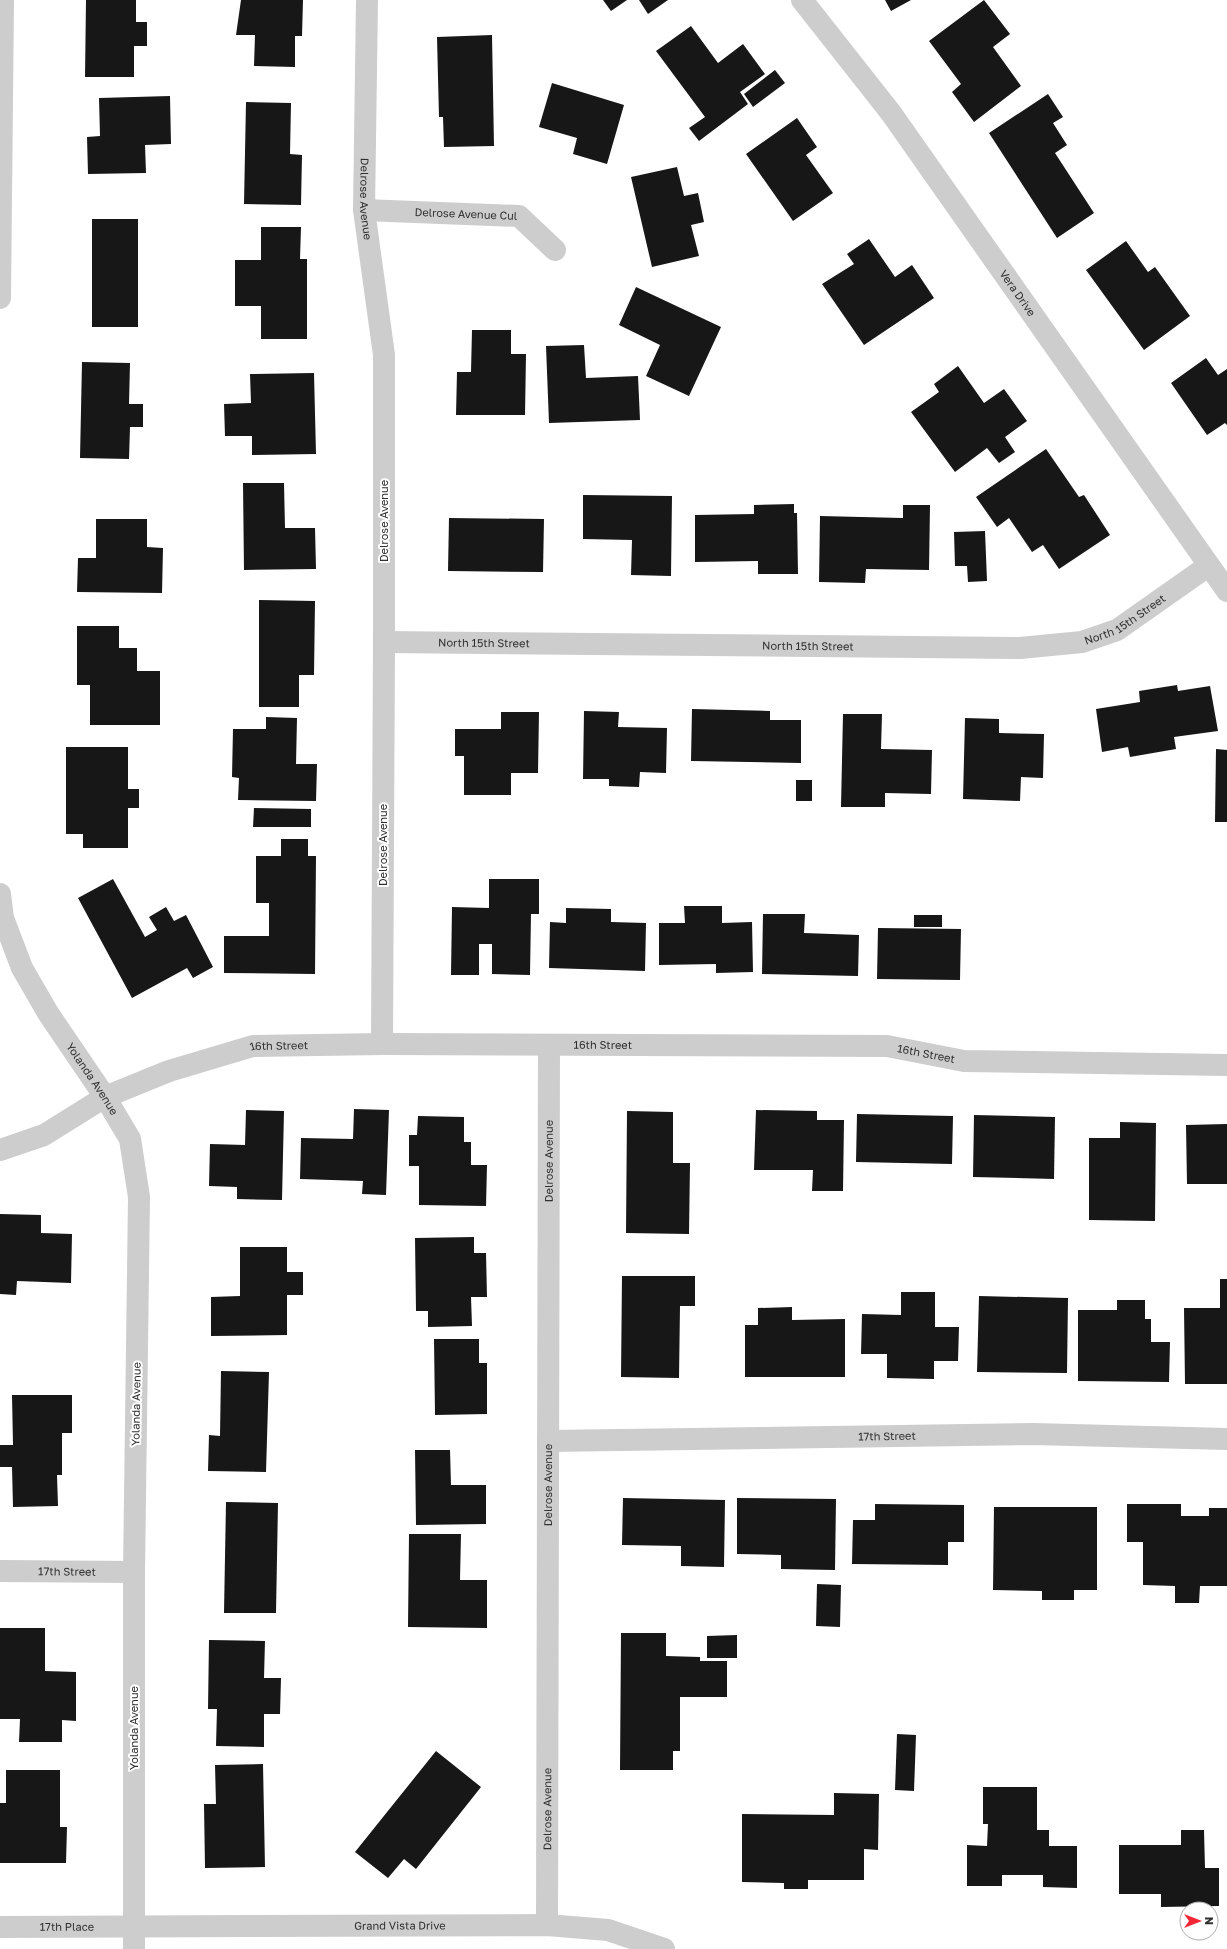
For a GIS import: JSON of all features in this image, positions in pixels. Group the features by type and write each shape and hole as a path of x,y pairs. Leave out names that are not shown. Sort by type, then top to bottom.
{"street":[{"path":"0,298 3,0"},
{"name":"Delrose Avenue","path":"367,0 364,210 384,355 382,1044"},
{"name":"Vera Drive","path":"802,0 891,113 1227,591"},
{"name":"Delrose Avenue Cul","path":"364,210 519,216 555,250"},
{"name":"North 15th Street","path":"384,642 1020,648 1082,642 1117,630 1208,566"},
{"name":"Yolanda Avenue","path":"0,894 4,918 22,968 48,1012 105,1097 130,1139 139,1197 134,1572 134,1949"},
{"name":"16th Street","path":"0,1150 44,1135 105,1097 168,1071 253,1046 382,1044 887,1046 964,1062 1227,1065"},
{"name":"Delrose Avenue","path":"547,1925 549,1044"},
{"name":"17th Street","path":"548,1441 1033,1434 1227,1439"},
{"name":"17th Street","path":"0,1571 134,1572"},
{"name":"Grand Vista Drive","path":"134,1927 547,1925 608,1930 664,1949"},
{"name":"17th Place","path":"0,1927 134,1927"}],"building":[{"path":"86,0 136,0 136,22 147,22 147,46 134,46 134,77 85,77"},
{"path":"241,0 303,0 302,36 295,36 295,67 254,66 255,35 236,35"},
{"path":"603,0 627,0 611,11"},
{"path":"639,0 668,0 648,14"},
{"path":"885,0 911,0 891,11"},
{"path":"984,0 1010,34 993,47 1021,86 974,122 952,92 961,84 929,41"},
{"path":"691,26 718,63 743,44 765,74 740,92 748,104 699,141 689,128 705,117 656,51"},
{"path":"492,35 494,146 444,147 443,117 439,117 437,37"},
{"path":"775,70 785,83 753,107 744,94"},
{"path":"552,83 624,105 607,164 573,154 577,138 539,127"},
{"path":"1048,94 1063,117 1053,123 1067,145 1055,153 1094,213 1057,238 989,133"},
{"path":"170,96 171,144 145,145 146,173 88,174 87,137 100,136 99,98"},
{"path":"246,102 291,103 290,154 302,155 301,205 244,204"},
{"path":"797,118 817,147 806,155 833,193 793,221 746,154"},
{"path":"677,167 684,196 698,193 704,222 691,225 699,256 652,267 631,177"},
{"path":"92,219 138,219 138,327 92,327"},
{"path":"261,227 301,227 300,259 307,259 307,339 261,339 261,306 235,306 235,260 261,260"},
{"path":"869,239 895,277 912,265 934,298 864,345 822,284 854,264 847,254"},
{"path":"1126,241 1148,272 1155,267 1190,316 1144,350 1086,270"},
{"path":"636,287 721,327 689,396 646,376 660,345 619,325"},
{"path":"472,330 511,330 511,354 526,354 525,415 456,415 457,372 471,372"},
{"path":"584,345 586,378 638,376 640,420 549,423 546,346"},
{"path":"1206,358 1218,375 1227,369 1227,425 1225,423 1207,435 1171,383"},
{"path":"82,362 130,363 129,404 143,404 143,427 130,427 129,459 80,458"},
{"path":"958,366 984,403 1004,389 1027,421 1005,437 1015,452 999,463 987,448 955,472 911,412 939,392 934,384"},
{"path":"314,373 316,454 252,455 252,436 225,436 224,404 251,403 250,374"},
{"path":"1046,449 1079,497 1084,495 1110,535 1059,569 1043,545 1032,552 1009,518 997,527 976,497"},
{"path":"243,483 284,483 285,528 315,528 316,569 244,570"},
{"path":"583,495 672,496 671,576 631,575 632,540 583,539"},
{"path":"794,504 794,513 797,513 798,574 758,574 758,561 695,562 695,515 754,514 754,505"},
{"path":"903,505 930,505 929,570 866,569 865,583 819,582 820,516 903,518"},
{"path":"449,518 544,519 543,572 448,571"},
{"path":"96,519 147,519 147,547 163,548 162,593 77,592 78,558 96,558"},
{"path":"985,531 987,581 968,582 967,566 955,566 954,532"},
{"path":"259,600 315,601 314,675 299,675 299,707 259,707"},
{"path":"77,626 119,626 119,648 137,648 137,671 160,671 160,725 90,725 90,685 77,685"},
{"path":"1177,685 1178,691 1210,686 1218,731 1174,737 1176,749 1130,757 1128,747 1102,752 1096,709 1140,702 1139,691"},
{"path":"692,709 770,711 770,720 801,720 801,763 691,761"},
{"path":"584,711 619,712 618,727 667,728 666,773 640,772 639,787 609,786 609,779 583,779"},
{"path":"501,712 539,712 538,773 511,773 511,795 464,795 464,756 455,756 455,729 501,729"},
{"path":"843,714 882,714 881,749 932,750 931,794 885,793 885,807 841,807"},
{"path":"266,717 297,718 296,764 317,764 316,801 238,800 239,778 232,777 233,729 266,729"},
{"path":"965,718 999,719 999,733 1044,734 1043,778 1021,777 1020,801 963,799"},
{"path":"66,747 128,747 128,789 139,789 139,808 128,808 128,848 83,848 83,834 66,834"},
{"path":"1216,749 1227,750 1227,822 1215,822"},
{"path":"796,780 812,780 812,801 796,801"},
{"path":"254,808 311,809 311,827 253,827"},
{"path":"281,839 308,839 308,856 316,856 315,974 224,973 224,936 269,936 269,903 256,903 256,856 281,856"},
{"path":"113,879 145,937 157,930 149,917 166,907 174,921 186,915 213,967 193,978 187,968 132,998 78,898"},
{"path":"489,879 539,879 539,914 531,914 530,975 492,974 492,944 479,944 479,975 451,975 452,907 489,908"},
{"path":"684,906 722,906 722,923 752,922 753,972 716,973 716,964 659,965 659,923 685,923"},
{"path":"566,908 611,909 611,922 646,923 645,971 549,968 550,922 566,923"},
{"path":"763,914 805,914 804,933 859,935 858,976 762,974"},
{"path":"914,915 942,915 942,927 914,927"},
{"path":"878,928 961,929 960,980 877,979"},
{"path":"354,1109 389,1110 386,1195 362,1194 363,1181 300,1179 301,1138 353,1139"},
{"path":"246,1110 284,1111 282,1200 237,1199 237,1187 209,1186 210,1144 245,1145"},
{"path":"756,1110 817,1111 817,1120 844,1120 843,1191 812,1191 813,1170 754,1170"},
{"path":"627,1111 673,1112 673,1163 690,1163 689,1234 626,1233"},
{"path":"857,1114 953,1116 952,1164 856,1162"},
{"path":"974,1115 1055,1117 1054,1179 973,1177"},
{"path":"418,1116 464,1117 464,1142 471,1142 471,1165 487,1165 486,1206 419,1205 419,1166 409,1166 409,1135 417,1135"},
{"path":"1120,1122 1156,1123 1155,1221 1089,1220 1089,1138 1120,1138"},
{"path":"1227,1124 1227,1184 1187,1184 1186,1125"},
{"path":"0,1214 41,1215 41,1233 72,1234 71,1283 17,1281 16,1295 0,1294"},
{"path":"474,1237 474,1253 486,1253 487,1297 471,1297 472,1326 428,1327 428,1311 416,1311 415,1238"},
{"path":"240,1247 287,1247 287,1272 303,1272 303,1295 287,1295 287,1335 211,1336 211,1297 240,1296"},
{"path":"622,1276 695,1276 695,1306 680,1306 679,1378 621,1377"},
{"path":"1220,1279 1227,1279 1227,1384 1185,1384 1184,1308 1220,1308"},
{"path":"901,1292 935,1292 935,1327 959,1327 958,1361 934,1361 934,1379 887,1378 887,1354 861,1354 862,1314 901,1315"},
{"path":"979,1296 1068,1298 1067,1373 977,1372"},
{"path":"1117,1300 1145,1300 1145,1319 1151,1319 1151,1342 1170,1342 1169,1382 1078,1381 1078,1310 1117,1310"},
{"path":"792,1307 792,1320 845,1319 845,1377 745,1377 745,1325 758,1325 758,1308"},
{"path":"434,1339 479,1339 479,1363 487,1363 487,1414 435,1415"},
{"path":"221,1371 269,1372 266,1472 208,1471 209,1435 220,1436"},
{"path":"12,1395 72,1395 72,1433 62,1433 62,1475 57,1475 58,1506 13,1507 12,1467 0,1467 0,1445 13,1445"},
{"path":"415,1450 450,1450 451,1485 486,1485 486,1524 416,1525"},
{"path":"623,1498 725,1500 724,1567 681,1566 681,1546 622,1545"},
{"path":"737,1498 836,1499 835,1570 781,1569 781,1555 737,1554"},
{"path":"226,1502 278,1503 276,1613 224,1613"},
{"path":"875,1504 964,1505 964,1542 948,1542 948,1565 852,1564 853,1520 875,1520"},
{"path":"1127,1504 1181,1504 1181,1516 1209,1516 1209,1508 1227,1508 1227,1586 1200,1586 1199,1603 1175,1603 1175,1586 1143,1585 1143,1542 1127,1542"},
{"path":"994,1507 1097,1507 1097,1590 1074,1590 1074,1600 1042,1600 1042,1591 993,1590"},
{"path":"409,1534 461,1534 460,1580 487,1580 487,1628 408,1627"},
{"path":"817,1584 841,1585 840,1627 816,1626"},
{"path":"0,1628 45,1628 45,1671 76,1672 76,1721 62,1720 62,1742 19,1742 20,1719 0,1719"},
{"path":"621,1633 666,1633 666,1656 700,1657 700,1661 727,1661 727,1697 680,1697 680,1751 673,1751 673,1770 620,1770"},
{"path":"737,1635 737,1658 707,1658 707,1636"},
{"path":"209,1640 265,1641 264,1678 281,1678 280,1714 264,1714 264,1747 216,1746 217,1709 208,1709"},
{"path":"897,1734 916,1735 914,1791 895,1790"},
{"path":"436,1751 481,1787 416,1869 404,1859 388,1878 355,1852"},
{"path":"263,1764 265,1867 205,1868 204,1804 216,1804 215,1765"},
{"path":"6,1770 60,1770 60,1827 67,1827 66,1863 0,1863 0,1803 6,1803"},
{"path":"983,1787 1037,1787 1037,1830 1049,1830 1049,1846 1077,1846 1077,1888 1043,1887 1043,1875 1002,1875 1002,1886 967,1886 967,1845 987,1846 988,1824 983,1824"},
{"path":"834,1793 879,1794 878,1850 864,1849 864,1880 808,1880 808,1889 784,1889 784,1883 742,1882 742,1814 834,1815"},
{"path":"1181,1830 1204,1830 1205,1868 1219,1868 1219,1901 1179,1901 1179,1907 1161,1907 1161,1894 1119,1894 1119,1845 1181,1845"}]}
